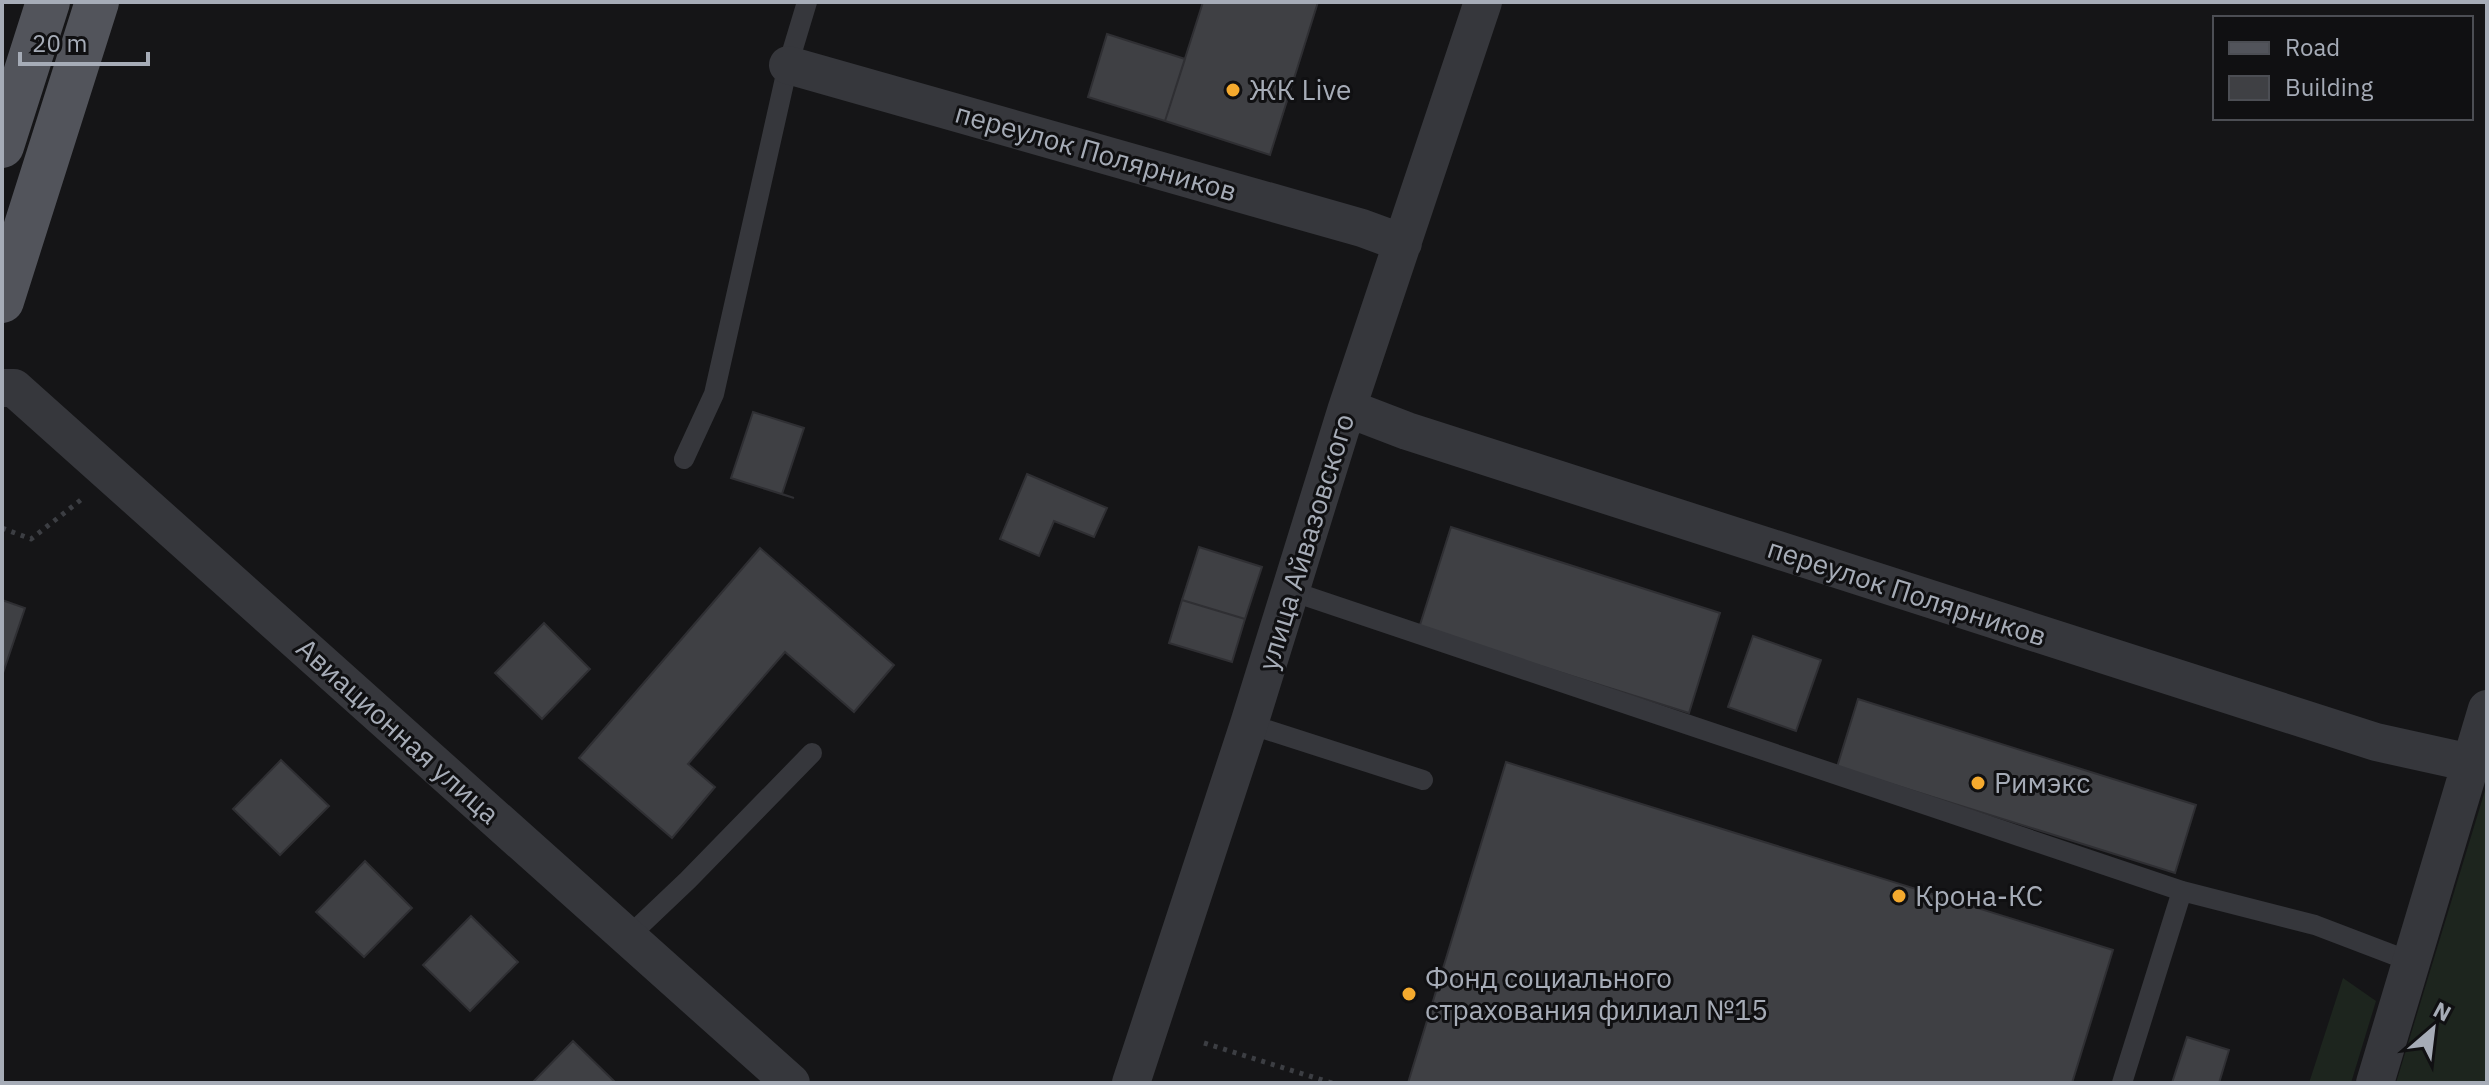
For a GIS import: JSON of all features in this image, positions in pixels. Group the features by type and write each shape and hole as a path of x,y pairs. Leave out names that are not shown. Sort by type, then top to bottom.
{"main road":[{"path":"2,146 48,2"},
{"path":"2,301 97,2"}],"street":[{"name":"улица Айвазовского","path":"1131,1083 1249,724 1347,408 1483,2"},
{"name":"переулок Полярников","path":"788,65 1362,228 1403,243"},
{"name":"Авиационная улица","path":"2,388 14,388 791,1083"},
{"name":"переулок Полярников","path":"1347,408 1407,431 2376,742 2471,763"},
{"path":"2375,1083 2487,709"}],"lane":[{"path":"684,459 714,394 788,65 807,2"},
{"path":"1291,591 2182,891 2315,925 2412,962"},
{"path":"1249,724 1423,780"},
{"path":"628,937 812,753"},
{"path":"2122,1083 2182,891"}],"path":[{"path":"2,528 31,539 93,491"},
{"path":"1204,1043 1332,1083"}],"shaded area":[{"path":"2487,784 2487,1083 2396,1083"},
{"path":"2343,978 2376,1001 2351,1083 2309,1083"}],"building":[{"name":"ЖК Live","path":"1203,2 1318,2 1270,155 1165,121"},
{"name":"ЖК Live","path":"1107,34 1185,59 1165,121 1088,97"},
{"path":"753,412 804,428 782,494 794,498 731,478"},
{"path":"1027,474 1107,508 1094,537 1054,521 1039,556 1000,539"},
{"path":"1451,527 1720,613 1689,713 1419,628"},
{"path":"1199,547 1262,567 1245,619 1182,600"},
{"path":"760,548 894,665 854,712 785,652 688,764 715,787 672,838 579,758"},
{"path":"2,600 25,608 2,676"},
{"path":"1182,600 1245,619 1232,662 1169,643"},
{"path":"544,623 590,669 542,719 495,673"},
{"path":"1753,636 1821,660 1796,731 1728,707"},
{"path":"1858,699 2196,805 2175,873 1837,767"},
{"path":"281,760 329,806 280,855 233,809"},
{"path":"1506,762 2113,950 2072,1083 1408,1083"},
{"path":"365,861 412,908 364,957 316,912"},
{"path":"471,916 518,962 470,1011 423,965"},
{"path":"2187,1037 2229,1050 2219,1083 2172,1083"},
{"path":"573,1041 616,1083 532,1083"}],"place":[{"name":"ЖК Live","path":"1233,90"},
{"name":"Римэкс","path":"1978,783"},
{"name":"Крона-КС","path":"1899,896"},
{"name":"Фонд социального страхования филиал №15","path":"1409,994"}]}
